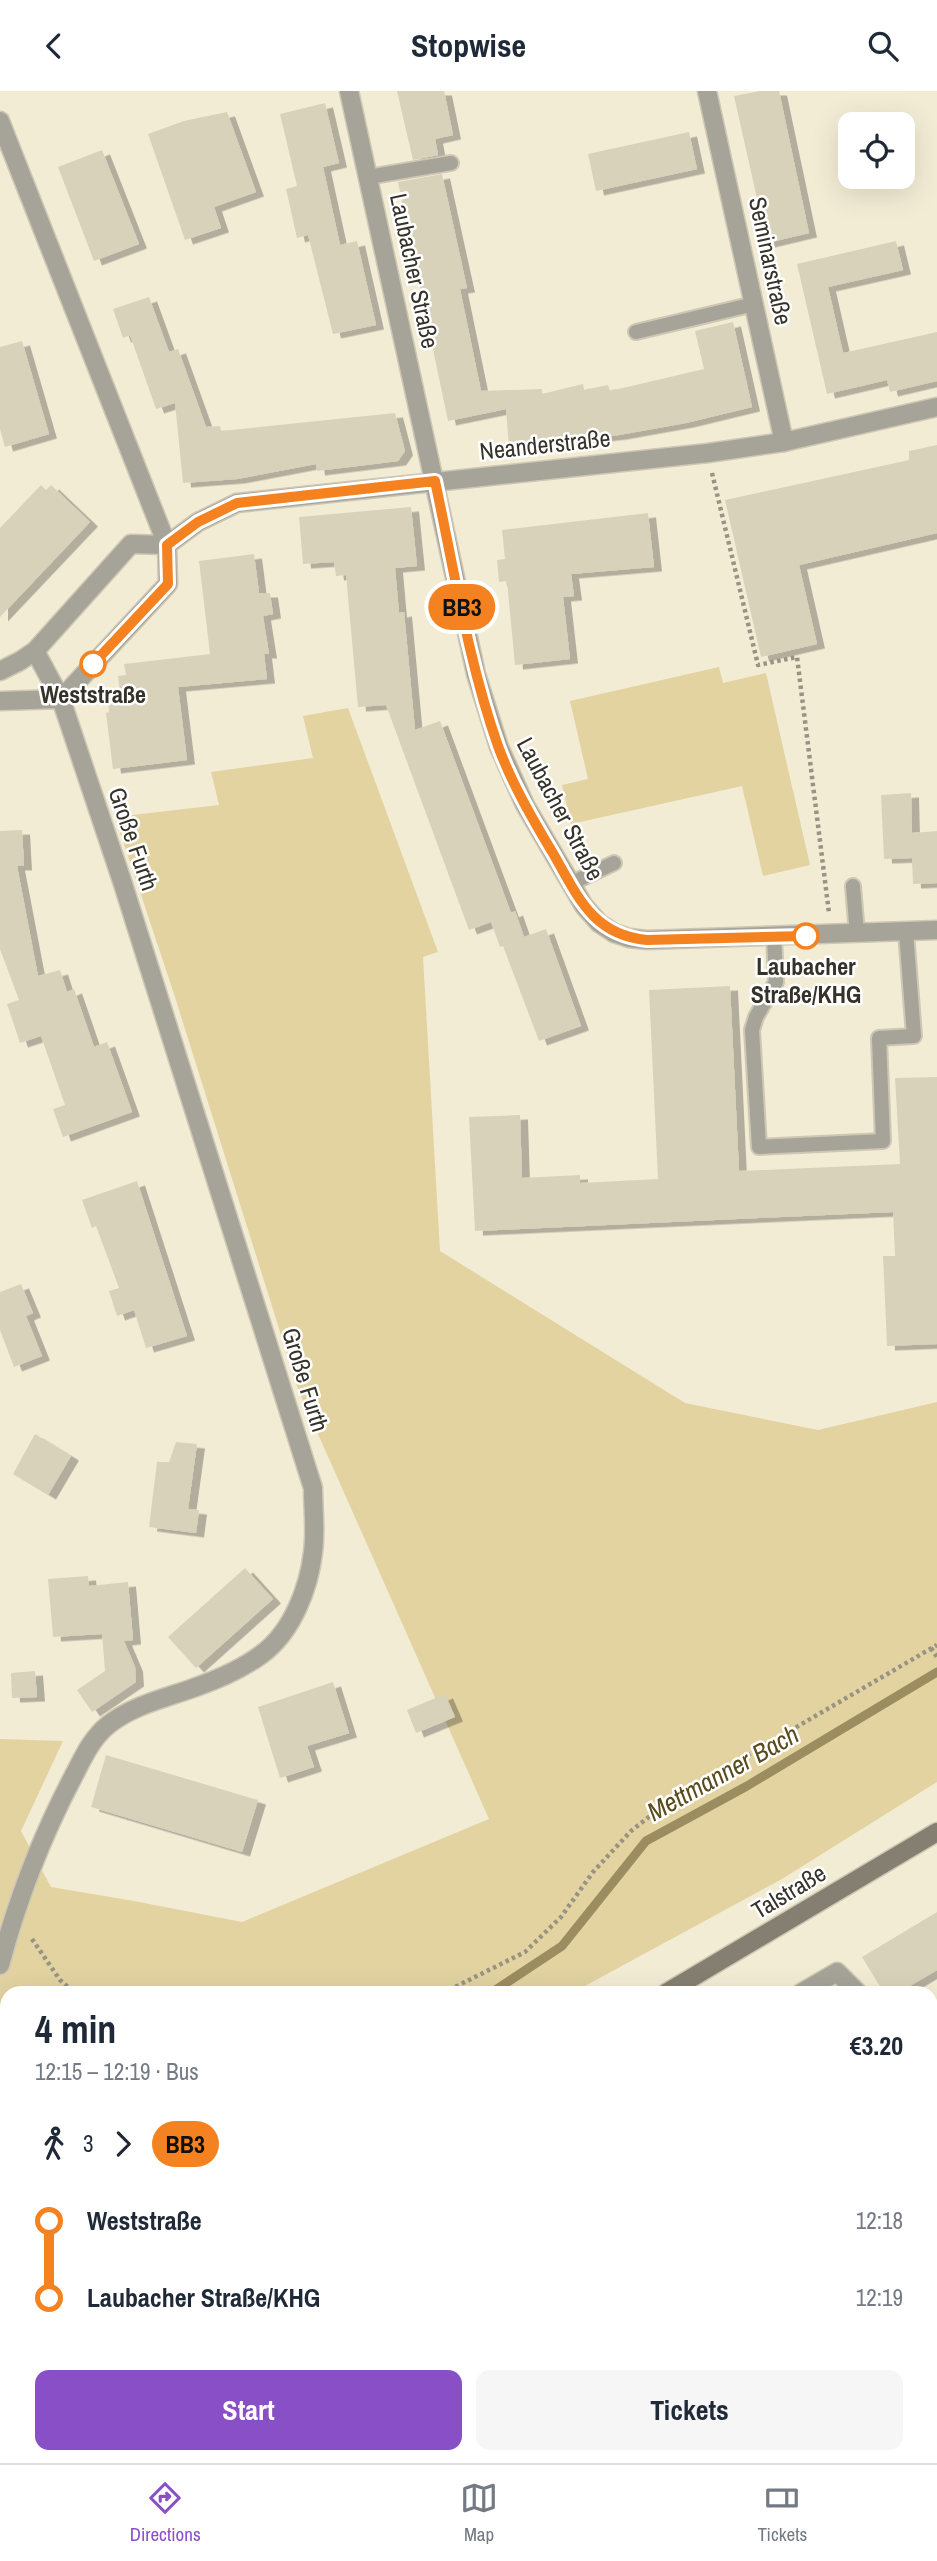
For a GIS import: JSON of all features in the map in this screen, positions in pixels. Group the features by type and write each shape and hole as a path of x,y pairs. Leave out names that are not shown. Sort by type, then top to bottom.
{"main road":[{"name":"Talstraße","path":"678,1986 937,1832"}],"street":[{"name":"Laubacher Straße","path":"349,91 476,674 499,747 525,805 584,906 598,923 614,933 647,940 937,930"},
{"name":"Seminarstraße","path":"707,91 784,442"},
{"path":"0,121 167,545 168,584 61,699 0,701"},
{"name":"Neanderstraße","path":"167,545 198,522 237,503 708,453 784,442 937,407"},
{"path":"0,671 35,651 131,544 167,545"},
{"name":"Große Furth","path":"0,1965 13,1920 53,1816 91,1743 108,1725 129,1711 211,1682 264,1653 285,1628 302,1598 309,1578 313,1550 313,1488 139,936 61,699 35,651"},
{"path":"813,1986 837,1972 851,1986"}],"lane":[{"path":"368,177 451,163"},
{"path":"636,333 754,304"},
{"path":"570,884 614,863"},
{"path":"853,886 857,934"},
{"path":"774,936 776,982 755,1017 752,1030 759,1147 883,1141 879,1038 914,1036 906,932"}],"path":[{"path":"708,453 758,665 797,657 831,935"},
{"path":"457,1986 525,1952 561,1917 593,1872 631,1831 668,1802 935,1644 936,1656"},
{"path":"13,1920 25,1928 67,1986"}],"shaded area":[{"path":"719,667 723,683 766,673 810,865 763,876 742,786 571,824 562,785 588,779 570,701"},
{"path":"348,708 438,952 423,957 440,1251 685,1403 818,1430 937,1402 937,1782 782,1879 585,1986 0,1986 0,1739 63,1741 21,1831 51,1887 242,1922 489,1819 298,1389 175,997 115,817 219,805 211,772 313,758 303,716"}],"building":[{"path":"397,91 444,91 453,135 435,139 438,155 413,160"},
{"path":"779,91 809,233 767,243 734,96"},
{"path":"325,103 339,163 323,167 340,245 357,241 376,325 333,334 308,235 297,238 286,189 297,186 280,114"},
{"path":"227,112 256,192 214,207 221,228 185,240 148,134 184,121"},
{"path":"689,132 697,169 596,191 588,154"},
{"path":"102,150 139,244 94,261 58,167"},
{"path":"442,174 467,288 460,289 481,391 542,389 542,394 583,384 584,390 608,385 610,391 704,369 695,331 733,322 752,407 619,435 509,448 506,409 448,421 398,182"},
{"path":"896,241 903,270 828,287 843,353 937,332 937,381 890,392 887,380 827,394 797,264"},
{"path":"149,297 169,352 178,349 206,427 220,426 221,431 395,413 405,451 398,461 317,471 316,464 237,479 183,483 175,403 156,409 130,335 123,338 113,309"},
{"path":"22,341 49,434 5,447 0,429 0,347"},
{"path":"937,445 937,533 799,565 817,644 761,657 725,500 909,460 909,451"},
{"path":"41,485 46,490 51,485 90,522 0,617 0,528"},
{"path":"411,507 417,566 395,568 399,613 404,612 415,730 440,721 511,913 515,911 524,937 546,929 581,1026 539,1041 503,946 500,947 491,922 469,930 386,705 358,707 346,575 336,576 334,562 303,564 299,517"},
{"path":"648,513 654,567 571,574 574,596 563,597 570,659 515,665 507,581 499,582 497,560 505,559 502,530"},
{"path":"254,554 259,593 270,593 273,614 263,616 269,654 264,654 267,679 178,687 187,760 113,769 106,713 109,712 107,693 120,692 118,676 126,675 124,664 210,654 199,561"},
{"path":"911,793 912,833 937,831 937,883 913,884 912,858 884,859 881,795"},
{"path":"22,830 24,866 17,866 38,976 60,970 67,992 74,989 94,1047 107,1042 132,1112 63,1137 53,1109 65,1105 41,1036 20,1043 7,1004 19,1000 0,949 0,831"},
{"path":"730,986 739,1171 900,1164 895,1078 937,1077 937,1344 887,1346 883,1256 895,1256 893,1212 475,1231 469,1117 520,1115 522,1178 580,1175 580,1183 658,1179 649,990"},
{"path":"137,1181 187,1336 146,1348 134,1310 117,1316 109,1291 119,1288 96,1226 92,1228 82,1200"},
{"path":"21,1284 33,1313 26,1316 42,1356 14,1367 0,1330 0,1292"},
{"path":"35,1434 71,1456 48,1495 13,1474"},
{"path":"176,1442 197,1444 188,1509 199,1510 196,1533 149,1527 157,1462 169,1462"},
{"path":"245,1568 273,1599 196,1668 168,1637"},
{"path":"88,1576 89,1586 128,1582 133,1640 124,1641 135,1667 136,1682 92,1712 77,1690 105,1671 102,1634 53,1637 48,1579"},
{"path":"35,1671 37,1697 12,1698 11,1673"},
{"path":"333,1682 349,1733 307,1746 314,1767 280,1778 258,1707"},
{"path":"445,1694 455,1717 416,1733 407,1710"},
{"path":"106,1755 258,1800 242,1852 91,1807"},
{"path":"937,1912 937,1970 910,1986 880,1986 862,1957"}],"waterway":[{"name":"Mettmanner Bach","path":"502,1986 562,1946 646,1841 747,1786 937,1672"}],"bus line":[{"name":"BB3","path":"93,664 168,584 167,545 198,522 237,503 435,481 476,674 499,747 525,805 584,906 598,923 629,938 647,940 806,936"}],"place":[{"name":"Weststraße","path":"93,664"},
{"name":"Laubacher Straße/KHG","path":"806,936"}]}
